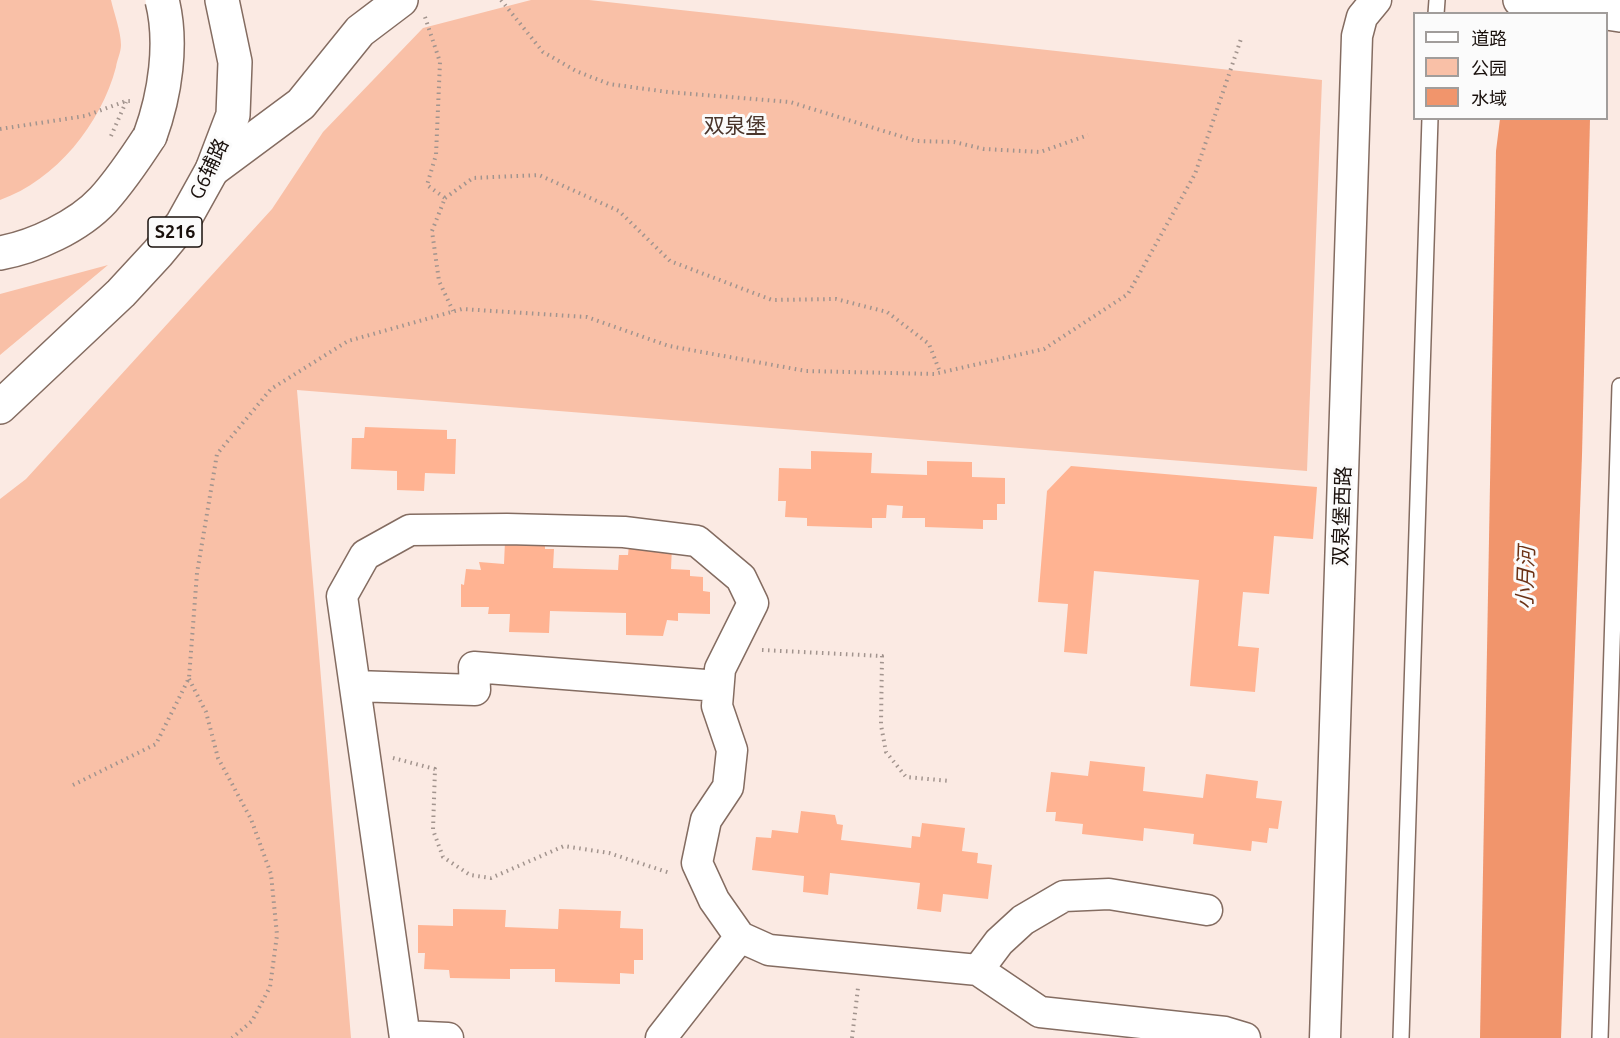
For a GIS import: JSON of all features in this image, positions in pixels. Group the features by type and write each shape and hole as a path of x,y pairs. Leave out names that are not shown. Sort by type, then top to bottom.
{"main road":[{"path":"0,253 17,250 64,230 101,202 127,171 150,136 159,111 166,55 165,11 162,0"},
{"name":"G6辅路","path":"0,407 121,293 158,253 182,224 212,170 233,114 236,62 222,0"},
{"path":"1520,0 1600,12"},
{"path":"212,170 302,104 360,31 413,7"}],"street":[{"name":"双泉堡西路","path":"1324,1038 1357,36 1362,17 1376,0"},
{"path":"448,1038 405,1037 342,596 365,555 410,530 507,529 624,532 697,541 741,578 753,603 720,669 718,686 717,706 732,750 728,787 706,820 697,863 714,900 740,937 769,950 978,970 1040,1012 1148,1031 1225,1032 1245,1038"},
{"path":"355,686 475,690 474,667 718,686"},
{"path":"978,970 999,942 1023,920 1064,896 1109,894 1207,910"},
{"path":"661,1038 740,937"}],"lane":[{"path":"1401,1038 1430,120"},
{"path":"1600,1038 1620,386"}],"path":[{"path":"501,0 543,52 576,71 609,84 668,92 790,102 916,141 954,142 984,150 1040,152 1088,135"},
{"path":"413,7 440,62 436,155 428,185 445,198"},
{"path":"73,785 156,744 189,678 197,573 217,454 271,390 348,341 462,309 587,317 669,346 806,371 934,374 1044,349 1128,294 1195,174 1241,39"},
{"path":"0,129 85,116 126,101 110,138"},
{"path":"453,311 439,281 432,231 445,198 473,178 539,175 619,211 670,261 772,300 836,299 887,312 929,344 940,372"},
{"path":"731,648 882,656 881,725 886,752 906,777 950,781"},
{"path":"189,678 206,712 218,758 251,819 271,874 277,935 270,987 252,1021 232,1038"},
{"path":"365,759 396,758 435,769 433,830 443,857 470,875 491,878 564,846 609,853 708,886"},
{"path":"852,1038 861,959"}],"green space":[{"path":"0,0 111,0 121,45 109,88 87,129 73,147 40,179 0,200"},
{"path":"531,0 589,0 1322,80 1307,471 297,390 351,1038 0,1038 0,499 26,479 272,209 323,132 423,28"},
{"path":"108,265 0,355 0,294"}],"water":[{"name":"小月河","path":"1500,120 1590,120 1582,455 1561,1038 1480,1038 1496,151"}],"building":[{"path":"365,427 447,430 447,439 456,439 455,474 425,473 424,491 397,490 397,471 351,469 352,438 364,438"},
{"path":"811,451 872,453 871,473 927,475 927,461 972,462 972,477 1005,478 1005,504 997,504 997,520 983,520 983,529 925,527 925,518 902,518 903,506 887,505 886,518 872,518 872,528 807,526 807,518 785,517 786,501 778,501 779,468 811,469"},
{"path":"1071,466 1317,487 1313,539 1274,536 1269,594 1243,592 1238,646 1259,648 1255,692 1190,686 1199,580 1094,571 1087,654 1064,652 1068,604 1038,602 1047,491"},
{"path":"505,541 545,542 545,549 554,549 553,568 618,570 619,555 628,555 629,545 672,546 671,569 690,570 690,576 703,577 703,591 710,592 710,614 678,613 678,621 667,620 663,636 626,635 626,613 550,611 549,633 509,632 510,614 488,614 489,607 461,607 461,584 464,585 466,569 481,570 479,562 504,564"},
{"path":"1090,761 1145,767 1143,791 1203,798 1206,774 1258,781 1256,798 1282,801 1278,829 1269,828 1267,843 1252,841 1251,851 1193,844 1194,834 1144,828 1143,841 1082,834 1083,824 1055,821 1056,812 1046,812 1051,772 1088,776"},
{"path":"801,811 835,815 837,824 843,825 841,840 911,848 912,836 920,837 922,823 965,828 962,851 978,853 977,863 992,865 988,899 943,894 941,912 917,909 920,883 830,873 828,895 803,892 804,876 752,870 756,837 771,838 772,830 798,833"},
{"path":"453,909 506,910 505,927 558,929 559,909 621,911 620,928 643,929 643,960 634,960 634,974 620,973 620,984 555,982 555,969 510,969 510,979 450,978 449,970 424,969 425,953 418,953 418,925 453,926"}],"district":[{"name":"双泉堡","path":"735,126"}]}
